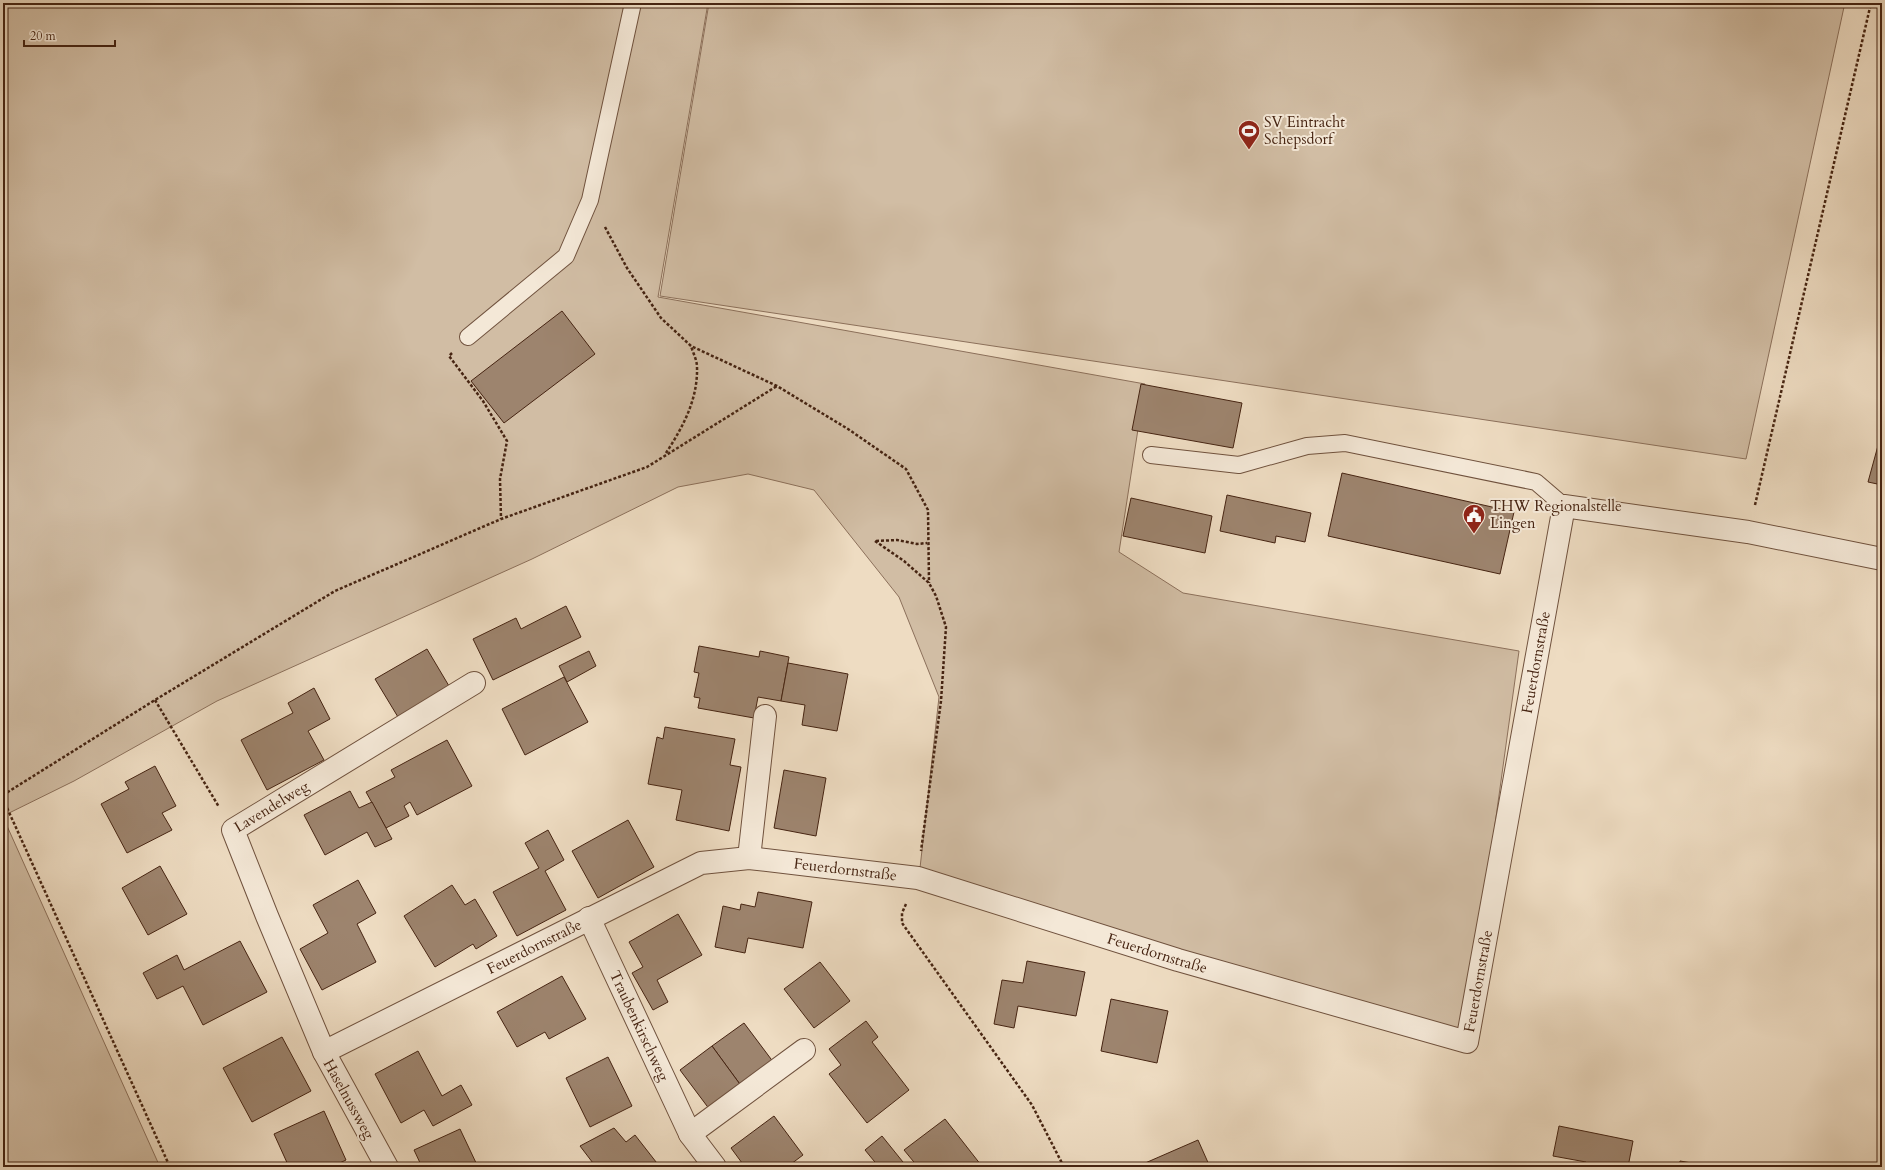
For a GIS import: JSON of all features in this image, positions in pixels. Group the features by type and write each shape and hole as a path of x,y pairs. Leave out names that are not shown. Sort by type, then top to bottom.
{"street":[{"path":"1564,506 1748,532 1882,559"},
{"name":"Feuerdornstraße","path":"324,1052 701,863 749,858 918,878 1178,960 1467,1042 1564,506"},
{"name":"Lavendelweg","path":"324,1052 233,830 474,684"},
{"path":"749,858 765,716"},
{"name":"Traubenkirschweg","path":"589,918 690,1134 715,1167"},
{"path":"690,1134 804,1050"},
{"name":"Haselnussweg","path":"324,1052 387,1167"}],"lane":[{"path":"468,337 566,256 590,200 633,3"},
{"path":"1151,455 1238,465 1306,446 1345,443 1536,482 1564,506"}],"path":[{"path":"1748,532 1871,3"},
{"path":"590,200 627,268 661,318 691,346 777,386 848,429 906,469 928,510 927,543 929,583 904,561 875,541 897,540 917,544 927,543"},
{"path":"468,337 449,356 483,401 507,441 500,479 501,519"},
{"path":"665,455 682,430 695,395 697,366 691,346"},
{"path":"3,795 155,700 335,591 501,519 647,467 777,386"},
{"path":"155,700 233,830"},
{"path":"3,799 170,1167"}],"shaded area":[{"path":"3,3 708,3 658,297 1145,384 1119,552 1183,593 1519,651 1465,1041 919,877 939,697 899,597 814,490 748,474 678,487 532,559 217,701 74,781 3,816"},
{"name":"SV Eintracht Schepsdorf","path":"709,3 1825,3 1844,7 1746,459 660,296"},
{"path":"3,817 160,1167 3,1167"}],"building":[{"path":"562,311 595,354 504,423 471,381"},
{"path":"1141,384 1242,403 1233,448 1132,430"},
{"path":"1882,431 1882,485 1868,482"},
{"path":"1342,473 1514,512 1500,574 1328,536"},
{"path":"1227,495 1311,513 1305,542 1276,536 1275,543 1220,531"},
{"path":"1131,498 1212,516 1205,553 1123,536"},
{"path":"566,606 581,637 493,680 473,639 516,618 521,629"},
{"path":"699,646 759,657 760,651 789,657 781,701 758,697 754,718 698,708 700,698 694,697 699,673 694,672"},
{"path":"427,649 452,691 401,722 375,679"},
{"path":"589,651 596,666 567,682 559,666"},
{"path":"788,663 848,674 837,731 802,725 805,705 781,701"},
{"path":"564,677 588,722 525,755 502,709"},
{"path":"314,688 330,719 308,731 324,760 267,790 241,740 293,713 288,703"},
{"path":"665,727 735,739 730,765 741,767 729,831 676,820 682,790 648,784 657,737 663,739"},
{"path":"447,740 472,786 417,815 410,802 404,806 409,816 386,828 366,792 395,777 391,770"},
{"path":"155,766 176,806 162,813 172,830 127,853 101,804 129,789 125,782"},
{"path":"784,770 826,778 816,836 774,828"},
{"path":"350,791 359,808 372,802 392,839 375,847 367,832 325,855 304,815"},
{"path":"628,820 654,867 598,898 572,851"},
{"path":"548,830 564,860 545,871 566,910 517,936 493,892 539,868 525,843"},
{"path":"160,866 187,914 148,935 122,888"},
{"path":"358,880 376,913 357,924 376,962 322,990 300,949 328,933 313,905"},
{"path":"452,885 465,905 475,899 497,936 476,949 473,944 435,967 404,916"},
{"path":"758,892 812,902 803,948 748,938 745,953 715,947 723,906 740,910 741,904 755,907"},
{"path":"678,914 702,955 657,980 668,1002 653,1010 632,973 643,967 629,942"},
{"path":"240,941 267,992 203,1025 183,986 157,999 143,973 177,955 184,970"},
{"path":"1027,961 1085,972 1076,1016 1018,1006 1014,1028 994,1024 1002,980 1023,983"},
{"path":"820,962 850,1001 814,1028 784,989"},
{"path":"562,976 586,1019 549,1039 545,1032 517,1047 497,1012"},
{"path":"1111,999 1168,1011 1157,1063 1101,1051"},
{"path":"866,1021 878,1037 872,1042 909,1090 867,1123 829,1074 841,1065 829,1049"},
{"path":"744,1023 774,1063 742,1087 712,1046"},
{"path":"282,1037 311,1091 252,1122 223,1068"},
{"path":"712,1046 742,1087 710,1110 680,1070"},
{"path":"418,1051 442,1096 461,1085 472,1105 433,1126 424,1110 401,1123 375,1074"},
{"path":"608,1057 632,1106 590,1127 566,1078"},
{"path":"324,1111 346,1160 331,1167 289,1167 274,1134"},
{"path":"774,1116 803,1155 787,1167 745,1167 731,1148"},
{"path":"945,1119 981,1165 979,1167 918,1167 904,1150"},
{"path":"1559,1126 1633,1141 1628,1167 1585,1167 1586,1162 1553,1156"},
{"path":"614,1128 626,1142 635,1135 660,1167 596,1167 580,1146"},
{"path":"460,1129 478,1167 422,1167 414,1150"},
{"path":"882,1136 907,1167 879,1167 865,1150"},
{"path":"1198,1140 1210,1167 1136,1167"},
{"path":"1680,1161 1715,1167 1679,1167"}],"place":[{"name":"SV Eintracht Schepsdorf","path":"1249,150"},
{"name":"THW Regionalstelle Lingen","path":"1474,534"}]}
